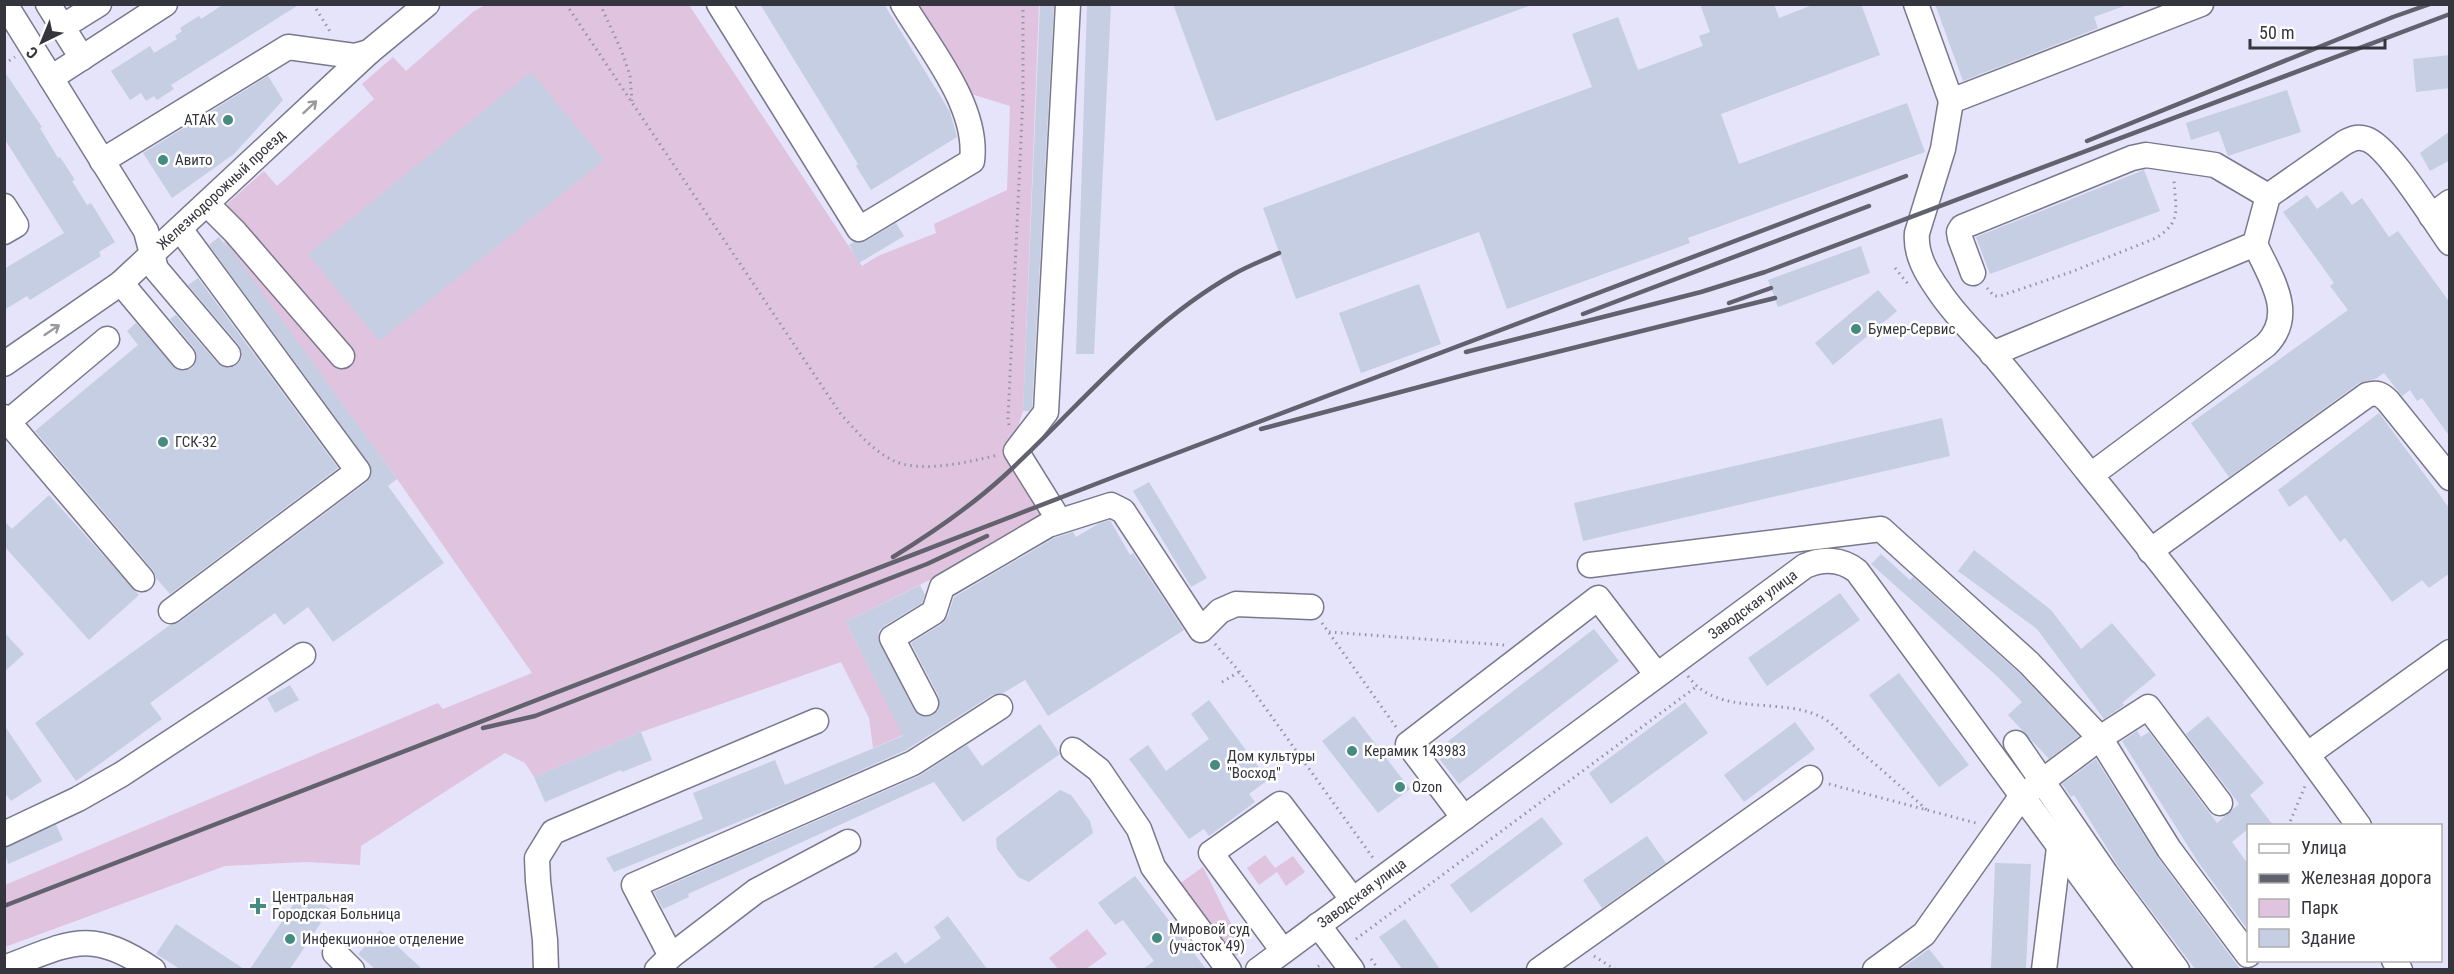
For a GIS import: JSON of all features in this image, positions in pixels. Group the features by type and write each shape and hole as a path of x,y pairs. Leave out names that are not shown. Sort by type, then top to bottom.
{"street":[{"path":"5,4 102,161 161,239 191,249 200,255 358,471 171,611"},
{"path":"48,4 81,58"},
{"path":"62,27 99,4"},
{"path":"51,78 165,4"},
{"name":"Железнодорожный проезд","path":"4,364 121,282 161,239 207,204 369,52 427,4"},
{"path":"719,4 860,229 972,161 973,148 969,117 960,97 903,4"},
{"path":"1059,520 1016,451 1046,411 1068,4"},
{"path":"1917,4 1951,101 1943,149 1919,222 1916,244 1919,256 1939,291 2091,475 2308,754 2358,824"},
{"path":"1951,101 2201,4"},
{"path":"102,161 288,47 354,56 369,52"},
{"path":"2091,475 2276,336 2282,310 2276,290 2254,244 2268,196 2344,143 2355,138 2367,139 2377,146 2440,209 2450,243"},
{"path":"1973,273 1959,232 1967,223 2132,158 2146,155 2214,165 2268,196"},
{"path":"207,204 235,232 342,356"},
{"path":"4,206 16,225 4,232"},
{"path":"161,239 156,269 228,354"},
{"path":"1992,354 2254,244"},
{"path":"121,282 183,357"},
{"path":"107,339 6,420 142,579"},
{"path":"2150,551 2367,395 2376,393 2388,401 2449,477"},
{"path":"926,703 891,638 934,612 942,587 1059,520 1111,506 1123,511 1201,630 1220,611 1236,604 1311,607"},
{"path":"1590,565 1881,529 2029,663 2100,738 2169,849 2247,955"},
{"name":"Заводская улица","path":"1258,969 1805,566 1823,561 1842,562 1857,571 2021,797 2150,969"},
{"path":"1464,818 1408,744 1598,598 1657,675"},
{"path":"2308,754 2450,652"},
{"path":"4,834 78,799 122,774 303,655"},
{"path":"848,842 756,891 664,963 634,885 913,763 1000,707"},
{"path":"1875,969 1924,934 2021,797 2100,738 2148,707 2220,803"},
{"path":"546,969 545,940 537,881 537,858 553,832 816,722"},
{"path":"2016,742 2106,874 2177,969"},
{"path":"1073,750 1099,770 1139,830 1153,867 1229,969"},
{"path":"1539,969 1810,778"},
{"path":"1283,951 1211,853 1280,804 1353,900"},
{"path":"2044,969 2059,848"},
{"path":"1318,925 1352,969"},
{"path":"4,968 63,946 85,942 101,943 117,949 153,969"},
{"path":"335,953 352,969"}],"path":[{"path":"313,4 344,54"},
{"path":"566,4 840,413 863,440 893,461 929,468 1016,451 1008,418 1023,96 1023,4"},
{"path":"600,4 622,52 630,76 632,102"},
{"path":"1973,273 1994,296 2000,296 2071,272 2156,238 2168,231 2174,224 2176,216 2174,159"},
{"path":"1895,268 1910,286"},
{"path":"1311,607 1408,744"},
{"path":"1201,630 1239,671 1386,875"},
{"path":"1329,632 1534,648"},
{"path":"1677,660 1696,687 1726,700 1756,706 1790,708 1821,717 1928,811"},
{"path":"1222,682 1239,671"},
{"path":"1356,939 1696,687"},
{"path":"1810,778 1999,828"},
{"path":"2292,824 2290,822 2307,782"},
{"path":"1313,969 1324,962"}],"green space":[{"path":"485,5 689,5 862,266 878,256 936,233 934,224 1007,190 1010,106 971,94 916,5 1039,5 1023,411 1008,457 1042,515 951,569 846,622 903,735 873,748 869,718 841,662 641,732 534,777 525,763 505,753 361,846 360,865 306,862 225,866 5,947 5,885 438,703 443,709 532,673 397,479 227,245 223,243 240,228 226,208 228,203 264,171 277,186 374,99 362,84 393,57 406,71 473,12"},
{"path":"1265,855 1275,868 1293,856 1305,872 1286,886 1277,872 1259,885 1247,868"},
{"path":"1203,867 1244,950 1233,958 1179,884"},
{"path":"1087,929 1107,954 1086,969 1058,969 1049,958"}],"building":[{"path":"224,4 300,4 171,85 174,89 157,100 154,96 146,101 141,93 130,100 111,71 150,46 154,53 177,39 175,36 182,31 180,28 199,16 201,19"},
{"path":"760,4 884,4 950,112 957,137 871,190 856,166 858,164"},
{"path":"1040,4 1054,4 1032,407 1029,411 1023,411"},
{"path":"1087,4 1111,4 1094,354 1076,354"},
{"path":"1173,4 1529,4 1529,6 1216,121"},
{"path":"1700,4 1774,4 1779,18 1815,4 1861,4 1880,55 1721,114 1739,164 1907,103 1925,152 1688,238 1690,243 1507,309 1479,232 1296,299 1263,208 1592,87 1572,34 1618,17 1638,70 1703,46 1699,36 1710,32"},
{"path":"1935,4 2124,4 2124,6 2094,17 2098,28 1963,81"},
{"path":"2450,55 2450,88 2416,92 2413,59"},
{"path":"4,71 42,127 40,128 58,158 60,157 75,180 72,181 87,205 91,203 115,242 99,252 101,256 30,300 27,296 4,310 4,269 64,233 4,138"},
{"path":"531,72 604,160 379,341 308,254"},
{"name":"АТАК","path":"268,76 283,100 234,154 172,198 143,153"},
{"path":"2287,90 2301,132 2228,156 2219,131 2191,140 2186,123"},
{"path":"2450,131 2450,160 2430,171 2420,153"},
{"path":"2144,170 2160,211 1990,274 1976,237"},
{"path":"2342,191 2352,205 2362,198 2389,237 2398,231 2450,303 2450,437 2422,398 2417,401 2410,390 2402,396 2384,373 2375,379 2359,383 2229,477 2191,423 2348,310 2330,286 2334,283 2283,212 2307,195 2317,209"},
{"path":"896,223 904,236 859,263 849,245 866,241"},
{"path":"219,237 225,245 227,244 397,479 388,486 444,563 333,642 308,607 284,625 275,613 150,703 162,719 76,781 35,723 170,625 180,622 367,482 371,476 369,463 209,245"},
{"path":"1861,246 1870,273 1778,307 1768,280"},
{"name":"ГСК-32","path":"198,278 338,468 170,594 156,578 153,570 35,431 138,345 127,331 136,323 178,370 185,371 192,368 197,355 194,348 170,319 176,315 218,364 230,368 238,364 242,358 239,345 188,285"},
{"path":"1419,284 1441,344 1361,373 1339,313"},
{"path":"1878,290 1897,311 1833,365 1815,343"},
{"path":"2379,413 2450,509 2450,573 2429,588 2422,580 2392,602 2345,538 2340,542 2306,495 2289,507 2278,490"},
{"path":"1942,418 1950,456 1583,541 1574,503"},
{"path":"1149,482 1207,578 1191,587 1133,491"},
{"path":"49,495 139,595 89,640 4,546 4,521 12,529"},
{"path":"1110,520 1130,555 1133,553 1184,630 1048,716 1025,680 1003,693 992,695 906,750 800,797 614,872 606,858 703,819 693,793 775,760 785,785 903,736 846,622 920,585 925,595 922,603 884,626 879,631 878,638 914,710 925,717 932,716 938,710 939,697 911,643 942,624 948,616 954,597 1054,538 1073,532 1076,537"},
{"path":"1974,550 2051,610 2081,649 2112,623 2156,675 2122,703 2124,705 2104,719 2037,629 1958,571"},
{"path":"1881,554 1910,580 1913,577 2019,673 2079,736 2049,759 2008,715 2022,702 1999,678 1871,564"},
{"path":"1840,593 1860,620 1767,686 1748,658"},
{"path":"1594,629 1619,661 1459,784 1434,752"},
{"path":"4,632 24,654 4,672"},
{"path":"1899,673 1969,765 1939,787 1869,695"},
{"path":"290,685 299,700 275,713 267,698"},
{"name":"Дом культуры \"Восход\"","path":"1209,700 1268,780 1249,794 1255,802 1209,836 1204,829 1189,839 1129,759 1148,745 1166,771 1209,739 1191,714"},
{"path":"1685,702 1708,733 1611,804 1589,773"},
{"path":"1354,716 1410,789 1378,813 1322,741"},
{"path":"2208,716 2264,783 2250,795 2272,824 2247,824 2247,830 2232,842 2247,863 2247,929 2198,862 2122,741 2137,731 2141,737 2149,732 2217,823 2239,804 2186,734"},
{"path":"1795,722 1815,749 1744,802 1724,775"},
{"path":"1040,724 1060,754 963,822 934,782 688,894 689,897 663,909 654,892 919,776 967,745 982,766"},
{"path":"4,725 42,781 11,801 4,792"},
{"path":"641,732 652,760 622,772 621,770 545,802 534,777"},
{"path":"2096,759 2158,858 2240,969 2195,969 2120,869 2074,795 2071,797 2062,784"},
{"path":"1060,790 1071,795 1090,821 1093,833 1029,882 1018,877 997,849 996,838"},
{"path":"1542,817 1563,844 1471,913 1450,885"},
{"path":"56,825 63,840 8,864 4,848"},
{"path":"1647,836 1666,863 1602,908 1583,880"},
{"path":"1995,863 2031,864 2026,969 1991,969"},
{"path":"1135,876 1206,969 1143,969 1154,961 1123,920 1115,925 1098,903"},
{"name":"Инфекционное отделение","path":"303,890 330,909 290,969 250,969"},
{"path":"948,916 987,969 871,969 896,952 905,964 941,938 934,927"},
{"path":"1405,919 1440,969 1402,969 1379,937"},
{"path":"176,924 244,969 180,969 156,954"},
{"path":"380,930 422,969 375,969 358,954"},
{"path":"1929,949 1945,969 1901,969"}],"railway":[{"path":"2087,141 2430,4"},
{"path":"1466,352 1701,292 1765,272 2450,14"},
{"path":"4,906 1119,475 1906,176"},
{"path":"1583,314 1869,206"},
{"path":"893,557 950,519 1004,476 1113,368 1171,317 1201,294 1234,274 1279,253"},
{"path":"1729,303 1771,288"},
{"path":"1261,429 1472,373 1775,298"},
{"path":"483,728 535,716 927,564 987,536"}],"place":[{"name":"АТАК","path":"228,120"},
{"name":"Авито","path":"163,160"},
{"name":"Бумер-Сервис","path":"1856,329"},
{"name":"ГСК-32","path":"163,442"},
{"name":"Керамик 143983","path":"1352,751"},
{"name":"Дом культуры \"Восход\"","path":"1215,765"},
{"name":"Ozon","path":"1400,787"},
{"name":"Центральная Городская Больница","path":"258,906"},
{"name":"Мировой суд (участок 49)","path":"1157,938"},
{"name":"Инфекционное отделение","path":"290,939"}]}
